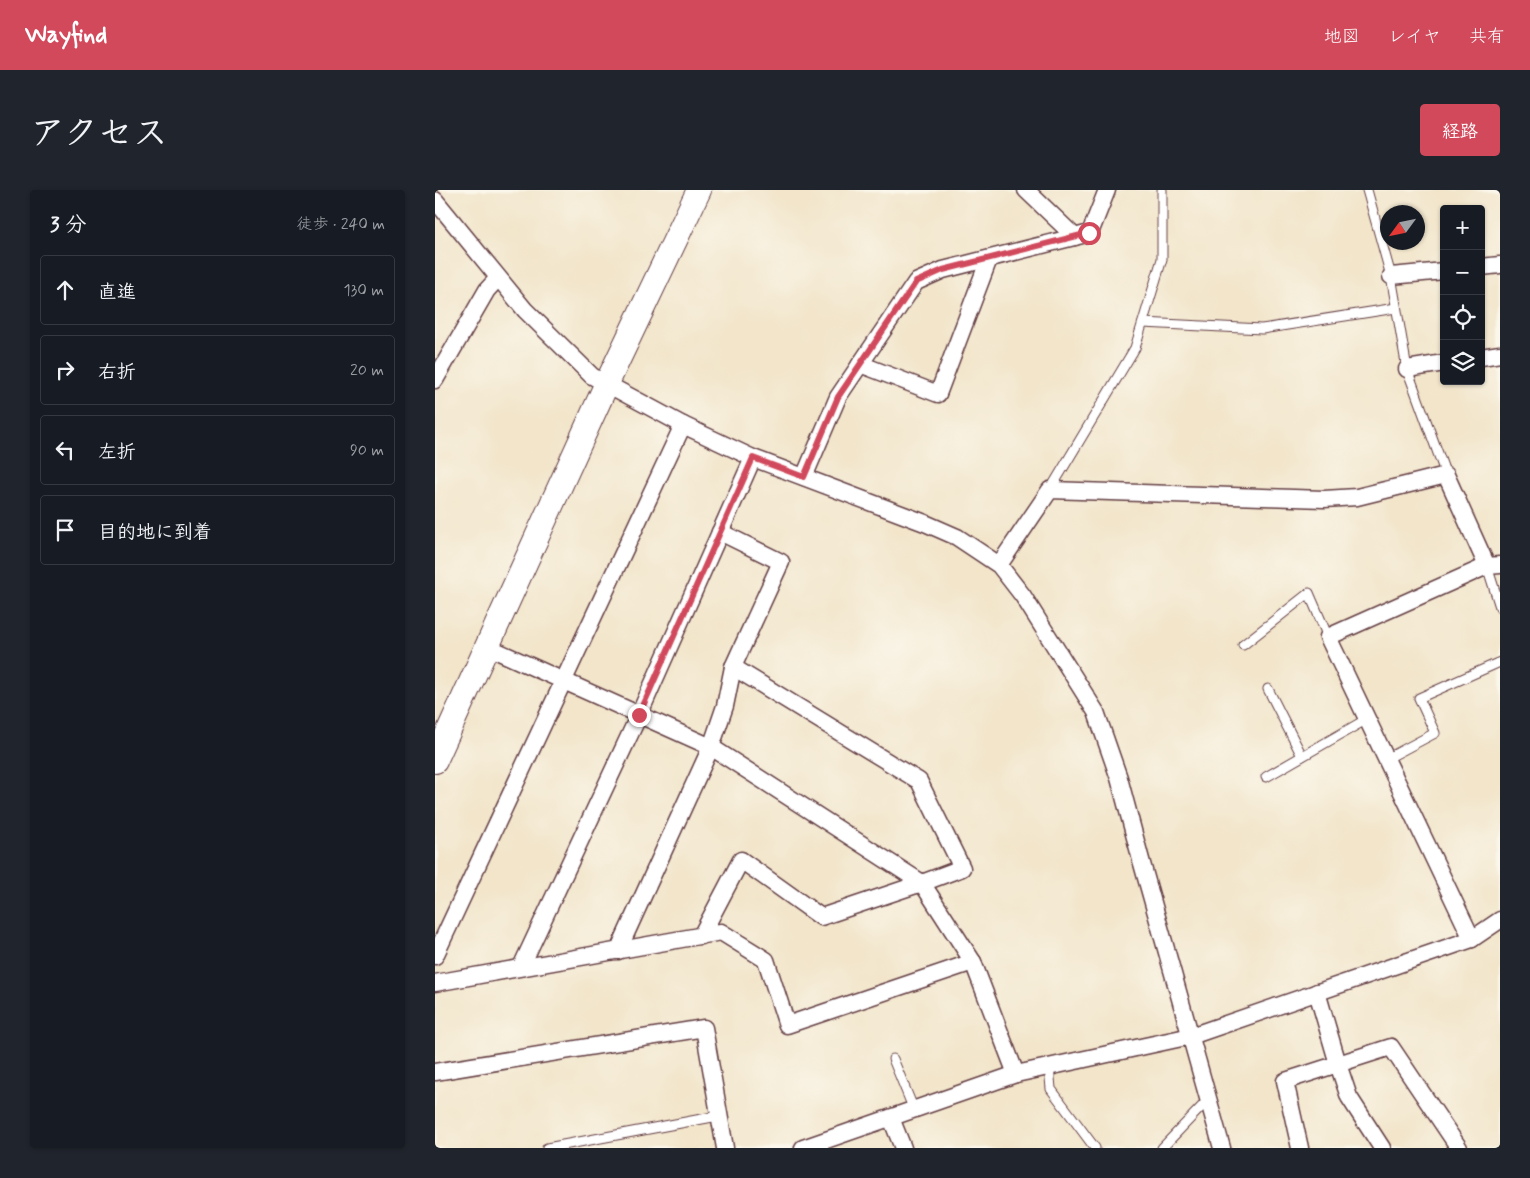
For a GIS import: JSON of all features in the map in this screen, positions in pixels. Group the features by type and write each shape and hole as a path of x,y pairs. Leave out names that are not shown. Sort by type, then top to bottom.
{"street":[{"path":"435,761 607,383 699,190"},
{"path":"1026,190 1075,237"},
{"path":"804,477 838,397 916,282 943,270 1089,233 1107,190"},
{"path":"435,200 525,310 592,376 683,425 753,458 925,522 957,537 999,565 1023,596 1096,712 1119,778 1222,1148"},
{"path":"860,364 938,394 989,259"},
{"path":"1485,267 1500,265"},
{"path":"1391,276 1440,270"},
{"path":"435,380 487,290 498,278"},
{"path":"1485,356 1500,354"},
{"path":"1407,369 1440,364"},
{"path":"435,956 683,425"},
{"path":"521,968 639,715 753,458"},
{"path":"999,565 1050,490 1324,499 1357,497 1446,475 1493,566 1328,637 1472,940"},
{"path":"618,950 711,747 725,706 733,667 781,562 720,532"},
{"path":"488,646 711,747 922,883 973,962 1016,1074"},
{"path":"701,936 741,860 821,916 962,868 919,781 733,667"},
{"path":"803,1148 1016,1074 1191,1036 1472,940 1500,920"},
{"path":"435,983 721,932 767,960 787,1025 973,962"},
{"path":"1317,992 1349,1097 1383,1148"},
{"path":"435,1072 704,1028 725,1148"},
{"path":"1300,1148 1285,1081 1391,1047 1459,1148"},
{"path":"891,1118 903,1148"}],"lane":[{"path":"1050,490 1135,348 1162,259 1162,190"},
{"path":"1367,190 1391,276 1407,369 1446,475"},
{"path":"1143,323 1262,329 1396,308"},
{"path":"1493,566 1500,607"},
{"path":"1243,645 1309,593 1328,637"},
{"path":"1386,759 1435,733 1419,698 1500,662"},
{"path":"1268,689 1302,756"},
{"path":"1266,777 1367,719"},
{"path":"893,1059 914,1110"},
{"path":"1049,1066 1051,1089 1095,1148"},
{"path":"1162,1148 1209,1099"},
{"path":"547,1148 718,1116"}],"route":[{"path":"639,715 753,458 804,477 838,397 916,282 943,270 1089,233"}]}
